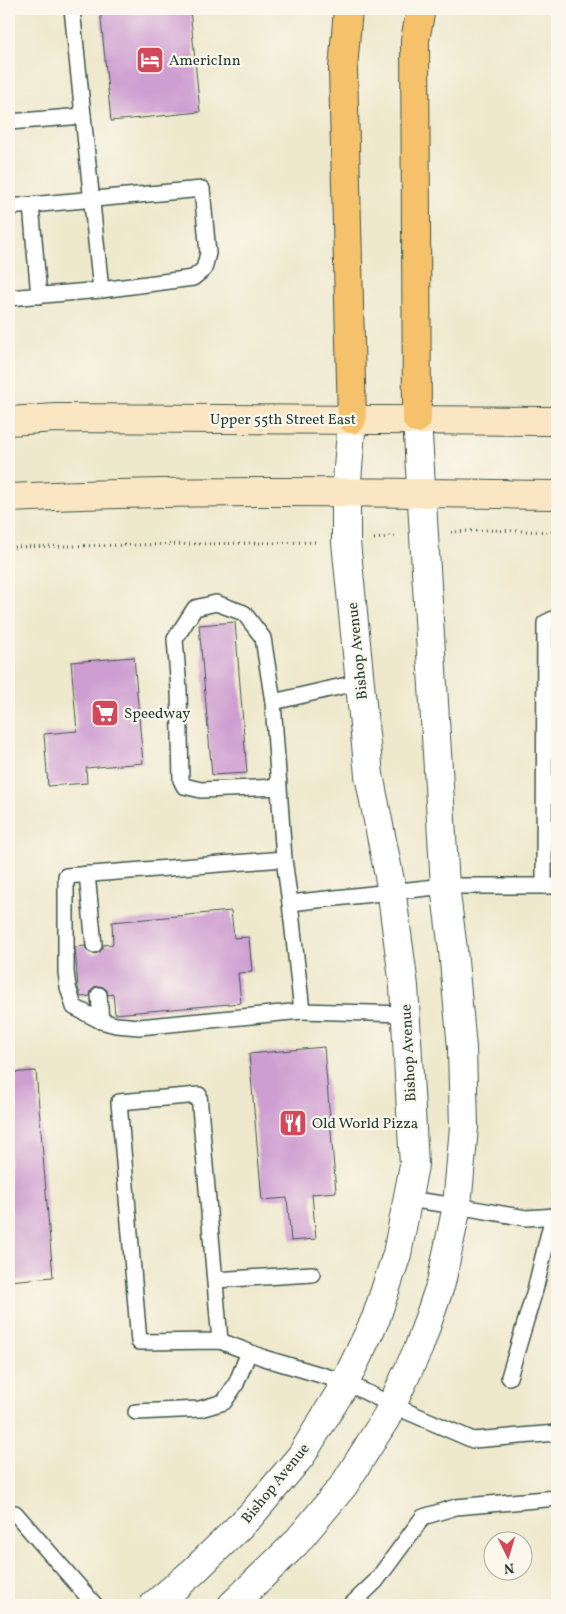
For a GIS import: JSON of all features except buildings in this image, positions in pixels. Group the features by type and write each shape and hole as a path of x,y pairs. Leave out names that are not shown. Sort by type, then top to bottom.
{"highway":[{"path":"348,9 343,69 352,419"},
{"path":"417,419 415,40 421,9"}],"street":[{"name":"Upper 55th Street East","path":"9,421 56,418 557,421"},
{"name":"Bishop Avenue","path":"154,1605 194,1571 251,1515 301,1456 345,1382 376,1318 397,1254 414,1165 404,986 390,881 369,775 346,542 346,493 352,419"},
{"path":"237,1604 295,1544 344,1485 386,1418 419,1347 441,1283 457,1206 464,1127 462,1048 445,886 417,419"},
{"path":"9,498 138,494 422,493 557,495"}],"lane":[{"path":"72,9 101,290"},
{"path":"9,122 83,116"},
{"path":"9,208 202,189 208,253 204,269 193,278 101,290 9,298"},
{"path":"32,205 39,296"},
{"path":"279,786 201,790 184,786 181,780 179,690 174,639 195,608 216,603 244,614 263,638 273,702 279,786 284,859 302,1012"},
{"path":"290,903 445,886 551,886 551,809 545,623 557,617"},
{"path":"273,702 360,682"},
{"path":"284,859 66,876 66,972 74,1007 116,1026 139,1027 302,1012 405,1014"},
{"path":"87,874 94,945"},
{"path":"99,995 102,1021"},
{"path":"220,1341 199,1095 119,1102 139,1342 220,1341 345,1382 392,1405 473,1440 557,1433"},
{"path":"407,1199 526,1218 555,1216 509,1377"},
{"path":"215,1280 312,1274"},
{"path":"136,1412 200,1410 224,1402 236,1384 249,1352"},
{"path":"351,1605 376,1581 422,1517 456,1507 557,1498"},
{"path":"15,1513 95,1605"}],"path":[{"path":"9,547 346,542 424,533 487,530 557,532"}],"place":[{"name":"AmericInn","path":"150,60"},
{"name":"Speedway","path":"105,713"},
{"name":"Old World Pizza","path":"293,1123"}]}
